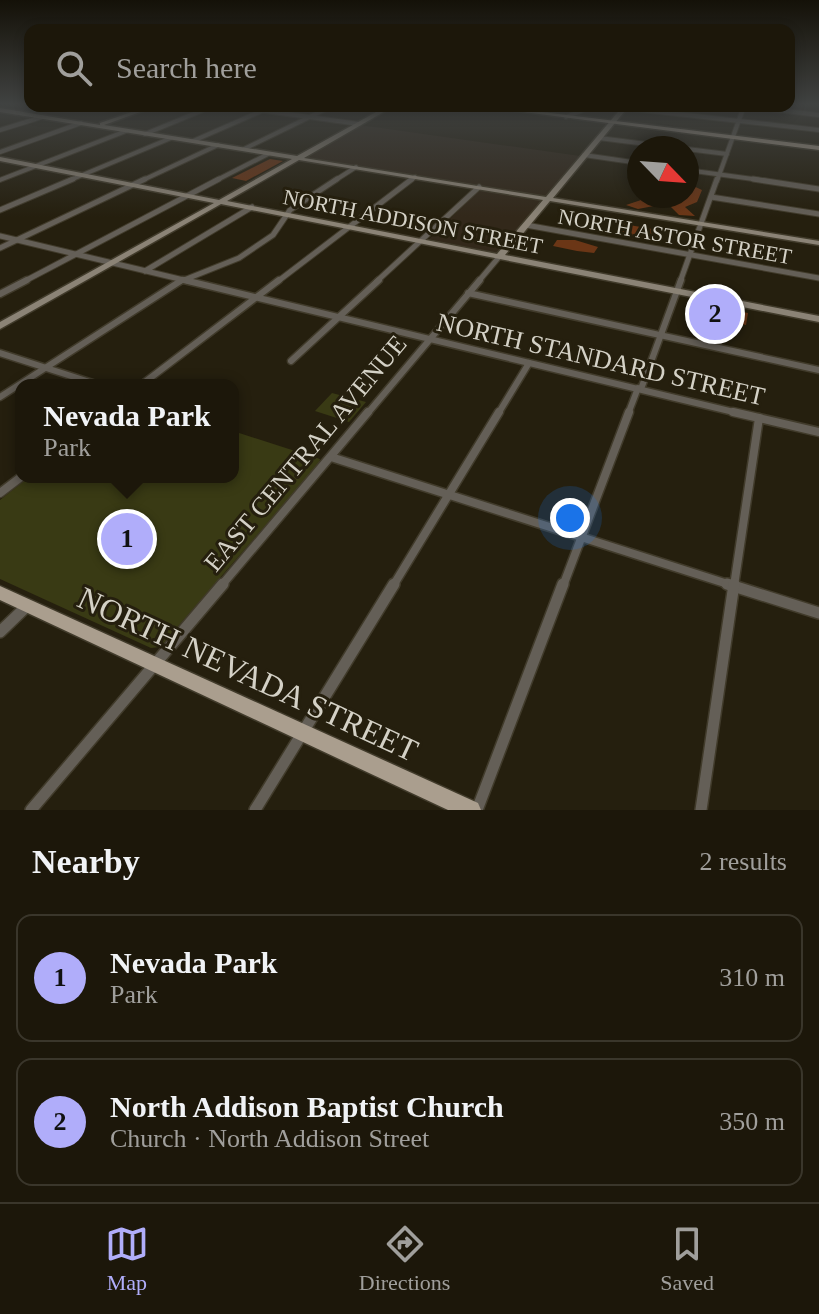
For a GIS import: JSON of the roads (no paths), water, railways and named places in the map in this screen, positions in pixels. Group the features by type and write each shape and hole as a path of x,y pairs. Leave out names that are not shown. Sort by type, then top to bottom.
{"main road":[{"path":"778,142 819,147"},
{"name":"NORTH NEVADA STREET","path":"0,593 471,810"}],"street":[{"path":"0,152 28,142"},
{"path":"0,180 98,142"},
{"path":"0,210 162,142"},
{"path":"198,142 819,243"},
{"path":"244,149 259,142"},
{"path":"0,326 327,142"},
{"name":"EAST CENTRAL AVENUE","path":"31,810 596,142"},
{"path":"477,810 661,336 731,142"},
{"path":"0,248 218,145"},
{"path":"699,150 727,154"},
{"path":"0,294 268,154"},
{"path":"584,155 627,161"},
{"name":"NORTH ADDISON STREET","path":"0,159 819,319"},
{"path":"28,379 183,280 239,258 273,235 287,214 356,167"},
{"path":"699,172 819,189"},
{"path":"149,379 415,177"},
{"path":"291,361 479,187"},
{"path":"711,197 819,214"},
{"path":"145,271 252,207"},
{"name":"NORTH ASTOR STREET","path":"526,225 819,278"},
{"name":"NORTH STANDARD STREET","path":"0,236 819,432"},
{"path":"468,293 819,370"},
{"path":"0,353 80,379"},
{"path":"255,810 529,363"},
{"path":"701,810 759,418"},
{"path":"331,457 819,613"},
{"path":"0,632 27,606"}],"place":[{"name":"North Addison Baptist Church","path":"715,314"},
{"name":"Nevada Park","path":"127,539"}]}
